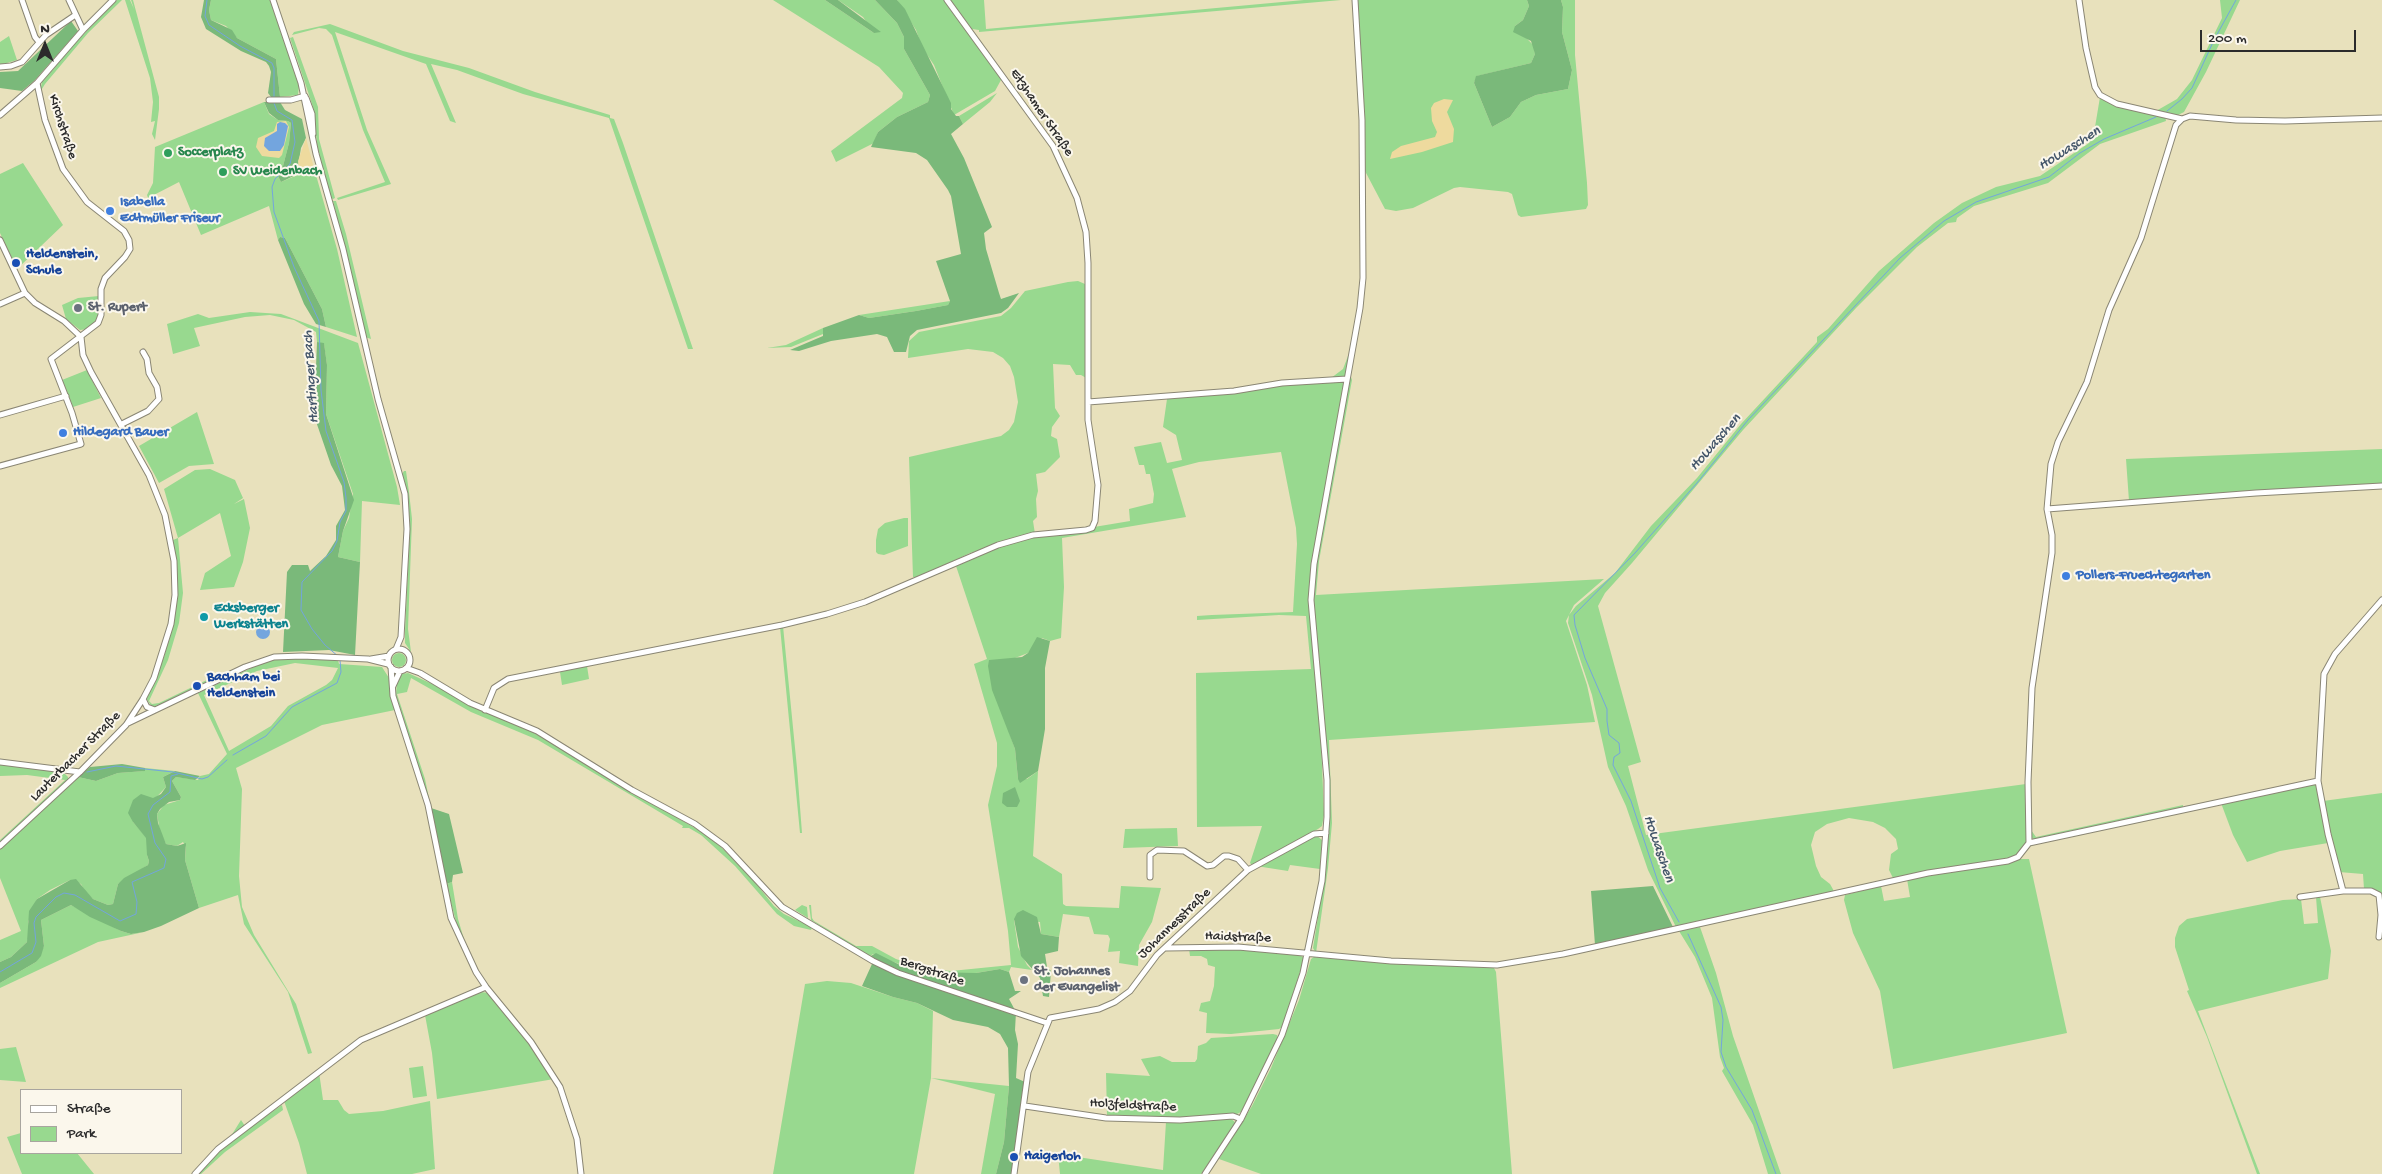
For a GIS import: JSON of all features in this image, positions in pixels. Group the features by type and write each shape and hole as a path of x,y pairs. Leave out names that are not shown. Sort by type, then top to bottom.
{"street":[{"path":"22,0 35,37 39,42"},
{"path":"69,0 74,16 83,30"},
{"path":"0,115 36,83 83,30 113,0"},
{"path":"273,0 304,96 312,114 314,146 343,249 378,399 404,494 407,529 401,637 404,650 420,673"},
{"name":"Etzhamer Straße","path":"485,710 494,688 508,679 782,625 827,614 881,596 998,545 1033,536 1092,528 1095,521 1098,485 1088,420 1088,255 1084,222 1077,198 1052,146 948,0"},
{"path":"1205,1174 1241,1119 1282,1035 1308,954 1322,881 1326,832 1326,760 1311,600 1314,564 1363,278 1362,120 1355,0"},
{"path":"2079,0 2086,48 2095,87 2100,95 2117,104 2182,119 2196,115 2236,120 2285,121 2382,118"},
{"path":"0,67 22,62 53,29 74,16"},
{"name":"Kirchstraße","path":"36,83 55,151 63,169 87,202 97,212 121,228 130,243 128,254 110,270 102,283 102,310 98,324 51,359 66,396"},
{"path":"269,100 304,96"},
{"path":"2182,119 2176,125 2141,238 2106,319 2087,382 2054,453 2049,474 2048,509 2052,553 2032,688 2028,764 2029,843 2318,781"},
{"path":"0,240 25,293 64,321 81,337"},
{"path":"0,304 25,293"},
{"name":"Lauterbacher Straße","path":"0,846 80,772 126,725 144,699 160,663 172,624 175,595 171,536 156,489 122,424 86,362 81,337"},
{"path":"122,424 148,411 159,399 157,387 149,373 148,364 142,352"},
{"path":"1088,402 1234,391 1282,383 1347,378"},
{"path":"0,415 66,396 81,444 0,466"},
{"path":"2048,509 2256,493 2382,486"},
{"path":"2343,891 2328,834 2318,781 2321,690 2324,674 2335,654 2382,600"},
{"path":"126,725 246,667 274,657 302,656 368,659 389,656 396,649 401,637"},
{"path":"396,649 404,650"},
{"path":"389,656 393,696 428,804 451,918 467,954 486,987 531,1042 560,1087 577,1139 582,1174"},
{"path":"368,659 403,670 420,673"},
{"path":"392,686 410,661"},
{"name":"Bergstraße","path":"420,673 485,710 537,731 632,790 700,828 724,846 782,907 873,962 898,974 1047,1023"},
{"path":"144,699 147,707 155,710"},
{"path":"0,762 80,772"},
{"name":"Johannesstraße","path":"1047,1023 1052,1017 1093,1010 1115,1002 1130,991 1149,963 1248,870 1314,834 1326,832"},
{"name":"Haidstraße","path":"1166,948 1238,947 1391,961 1508,963 1607,944 1928,873 2008,861 2022,854 2029,843"},
{"path":"1150,877 1150,855 1157,850 1184,851 1207,866 1213,865 1224,856 1230,856 1238,859 1248,870"},
{"path":"2300,898 2343,891 2371,891 2379,895 2381,915 2379,936"},
{"path":"194,1174 218,1149 361,1040 486,987"},
{"path":"1014,1174 1025,1106 1028,1072 1047,1023"},
{"name":"Holzfeldstraße","path":"1025,1106 1106,1118 1180,1120 1233,1116 1241,1119"}],"green space":[{"path":"117,0 122,0 88,33 40,92 42,82 78,40"},
{"path":"125,0 130,0 134,9 131,0 133,0 159,97 155,140 152,134 155,121 151,122 153,102 150,78"},
{"path":"204,0 211,0 209,10 211,20 232,30 237,38 276,59 280,97 271,97 268,93 271,72 266,62 241,51 206,29 201,17"},
{"path":"211,0 270,0 299,86 298,95 280,97 276,59 237,38 226,26 211,20 209,10"},
{"path":"773,0 825,0 874,33 863,17 838,0 875,0 897,23 904,37 904,49 930,95 928,102 897,117 878,132 874,143 836,162 831,151 902,98 903,93 879,67"},
{"path":"825,0 838,0 881,32 874,33"},
{"path":"875,0 897,0 905,9 951,103 951,109 956,116 959,116 963,124 951,134 964,158 992,227 984,233 986,249 999,293 1001,299 1019,293 1008,308 1001,313 917,330 910,336 906,352 894,352 887,337 877,334 831,341 799,351 790,350 823,336 823,328 859,315 869,318 916,311 948,305 950,301 936,261 961,254 951,196 948,190 927,160 916,153 871,147 878,132 897,117 928,102 930,95 904,49 904,37 897,23"},
{"path":"897,0 946,0 1001,76 995,91 954,115 934,65 922,47 916,30"},
{"path":"950,0 984,0 986,29 1304,0 1341,0 979,32 979,30 972,29"},
{"path":"1357,0 1527,0 1529,6 1523,20 1515,26 1534,46 1535,54 1531,63 1477,76 1474,83 1492,127 1510,117 1521,102 1536,95 1568,89 1572,70 1562,32 1563,7 1561,0 1575,0 1575,55 1587,183 1588,205 1586,209 1521,217 1518,215 1512,194 1508,192 1460,187 1454,188 1413,208 1396,211 1385,209 1365,171 1365,122"},
{"path":"1527,0 1561,0 1563,7 1562,32 1572,70 1568,89 1536,95 1521,102 1510,117 1492,127 1474,83 1476,76 1531,63 1535,54 1531,41 1513,32 1515,26 1523,20 1529,6"},
{"path":"2220,0 2240,0 2206,72 2184,112 2178,115 2156,111 2177,99 2192,80 2222,18"},
{"path":"71,21 78,31 35,80 22,91 0,88 0,72 18,71"},
{"path":"330,24 403,51 469,68 535,92 610,115 610,118 614,119 623,143 693,349 688,349 609,118 523,94 457,70 431,64 456,123 450,121 426,64 335,32 367,130 391,184 338,200 337,198 385,182 363,130 332,35 326,29 319,28 292,35 294,32"},
{"path":"9,36 17,60 0,65 0,42"},
{"path":"293,37 318,107 319,139 335,198 333,199 331,198 318,154 313,107 290,38"},
{"path":"997,93 990,102 963,124 959,116"},
{"path":"2100,97 2117,105 2165,116 2166,121 2100,144 2048,183 1974,206 1957,218 1956,222 1948,223 1917,247 1856,308 1743,430 1605,593 1598,606 1641,762 1628,766 1646,835 2026,784 2027,842 2016,857 1893,878 1889,870 1891,854 1898,849 1896,839 1885,828 1873,822 1849,818 1827,824 1815,832 1811,845 1821,877 1830,884 1835,893 1676,927 1648,870 1626,806 1608,767 1592,695 1568,623 1569,615 1576,606 1615,573 1651,526 1697,478 1741,424 1817,342 1817,337 1828,329 1879,271 1934,223 1962,203 1996,187 2040,176 2089,143 2095,127"},
{"path":"264,102 269,114 278,120 291,123 289,143 283,166 276,172 281,182 314,168 337,249 357,337 326,327 322,309 285,238 280,237 278,240 269,206 201,235 179,182 148,198 147,195 153,183 155,147"},
{"path":"264,102 280,102 285,110 302,119 306,138 301,148 298,166 300,173 281,182 276,172 283,166 289,143 291,123 278,120 269,113"},
{"path":"23,163 63,225 17,269 0,233 0,174"},
{"path":"333,201 336,201 346,234 371,339 365,337"},
{"path":"280,237 285,238 322,309 326,327 316,324 304,304 278,240"},
{"path":"1078,281 1085,284 1087,290 1088,379 1081,375 1076,375 1070,365 1053,364 1055,408 1060,416 1052,427 1051,436 1057,439 1060,457 1045,472 1036,474 1038,491 1036,499 1037,517 1033,521 1035,534 970,553 920,577 913,577 909,457 1001,436 1009,430 1014,422 1018,402 1014,377 1010,366 1003,358 993,352 968,349 908,358 909,341 919,332 1001,316 1011,308 1025,291"},
{"path":"99,296 99,317 88,329 80,330 66,319 62,305 78,298"},
{"path":"950,301 948,305 916,311 869,318 859,315"},
{"path":"250,312 281,314 358,343 397,487 400,505 362,501 360,562 338,557 343,531 349,518 353,494 326,414 327,365 324,344 317,342 316,332 294,320 270,315 245,317 194,328 200,346 173,354 167,324 198,314 209,318"},
{"path":"823,328 823,334 791,347 767,348 786,345"},
{"path":"317,342 324,343 327,365 326,414 354,500 343,531 338,557 360,562 355,655 329,650 283,652 287,572 292,565 308,565 310,571 326,556 336,540 336,526 345,510 342,486 331,465 310,404 316,367"},
{"path":"1348,356 1353,360 1350,374 1352,380 1319,561 1316,595 1604,579 1574,605 1566,621 1587,685 1595,722 1329,740 1332,823 1328,868 1316,953 1313,948 1326,867 1329,822 1329,801 1321,740 1324,815 1322,826 1318,829 1252,865 1250,863 1262,826 1197,827 1196,673 1311,669 1306,616 1279,615 1197,620 1197,616 1293,612 1297,544 1296,528 1281,452 1199,462 1172,469 1186,517 1062,538 1064,587 1061,638 1050,641 1042,638 1028,653 1015,658 1009,732 1015,749 1018,779 1027,779 1038,771 1033,856 1062,874 1063,904 1066,906 1119,908 1121,886 1161,888 1152,922 1139,945 1138,966 1119,963 1120,951 1108,952 1110,939 1108,935 1094,934 1089,917 1063,914 1059,937 1041,934 1040,922 1014,920 1018,947 1027,965 1032,970 1011,967 1009,972 1000,969 976,973 950,974 912,969 873,954 869,957 811,920 809,905 811,905 814,921 856,946 872,946 896,959 923,968 951,971 1011,965 1008,931 988,805 997,766 997,743 974,664 987,659 956,566 960,565 960,562 984,551 1034,537 1130,521 1129,509 1153,503 1154,494 1150,474 1146,474 1144,465 1139,465 1134,447 1161,442 1167,463 1182,460 1176,435 1163,427 1167,399 1331,378 1343,369"},
{"path":"87,370 101,398 73,407 62,380"},
{"path":"197,412 214,464 189,466 159,483 139,446"},
{"path":"2382,449 2382,485 2129,501 2126,459"},
{"path":"210,469 235,480 243,498 234,504 244,499 250,528 243,562 234,587 200,590 205,573 231,556 220,513 178,538 164,489 195,470"},
{"path":"406,471 412,519 408,629 411,652 405,643 410,524 408,501 402,474"},
{"path":"908,518 908,546 884,555 878,554 876,552 876,540 878,529 885,523"},
{"path":"178,538 183,593 179,623 168,660 149,701 152,704 159,703 211,678 212,680 152,707 146,698 164,657 174,621 176,606 173,540"},
{"path":"783,626 802,833 800,833 780,627"},
{"path":"1037,637 1050,641 1045,668 1045,729 1038,771 1020,783 1015,749 992,690 988,666 989,660 1022,657 1028,653"},
{"path":"396,653 402,653 406,660 402,667 396,667 392,663 392,657"},
{"path":"278,659 338,660 339,664 382,667 389,678 395,710 322,725 236,768 242,789 239,876 242,907 254,935 296,1004 312,1053 308,1054 288,992 244,924 238,895 199,908 185,860 186,847 183,842 177,846 166,844 160,832 157,814 164,805 180,800 181,797 172,781 176,777 198,780 200,776 209,774 227,754 198,693 260,664","holes":["295,663 338,668 332,680 326,685 288,706 271,726 229,751 204,695 257,671"]},
{"path":"587,666 589,679 562,685 560,672"},
{"path":"408,673 439,687 469,705 534,733 700,831 719,845 754,881 774,906 784,914 812,927 811,930 794,926 777,914 735,866 701,835 689,828 682,828 683,826 538,740 471,712 411,678 407,692 397,694 425,779 431,808 396,695 397,680 402,674"},
{"path":"0,764 63,772 68,777 68,781 0,844 0,840 65,780 27,775 0,776"},
{"path":"122,764 145,768 145,771 118,773 96,781 78,777 90,767"},
{"path":"145,768 175,771 163,777 166,787 133,822 147,838 148,865 118,884 113,904 108,905 93,899 85,892 81,884 70,880 50,890 37,899 28,922 30,932 27,942 11,957 0,962 0,940 21,931 0,878 0,849 78,777 96,781 118,773 144,771"},
{"path":"175,771 200,776 195,780 176,777 172,781 181,797 180,800 169,802 160,809 157,814 158,823 166,844 177,846 186,843 185,860 199,908 161,926 131,934 90,917 71,905 41,920 44,946 41,956 36,962 0,983 0,962 11,957 27,942 29,911 37,899 70,880 76,879 93,899 108,905 113,904 118,884 124,878 148,865 146,838 128,813 133,800 141,794 153,798 161,794 166,787 163,777"},
{"path":"2317,783 2328,843 2280,851 2247,862 2233,835 2221,803"},
{"path":"1015,787 1020,801 1017,807 1007,807 1002,803 1003,793"},
{"path":"2382,793 2382,896 2364,889 2363,874 2339,872 2329,835 2323,801"},
{"path":"2183,805 2183,808 2035,840 2031,837 2031,830 2036,837"},
{"path":"431,808 449,814 463,873 453,875 452,882 446,884"},
{"path":"1177,828 1178,846 1123,848 1125,829"},
{"path":"1316,835 1322,840 1320,869 1290,865 1288,871 1256,866"},
{"path":"2018,859 2029,859 2067,1033 1893,1069 1880,991 1853,933 1844,900 1845,895 1881,886 1884,901 1910,897 1907,879"},
{"path":"452,882 458,919 466,946 458,929 446,884"},
{"path":"1653,886 1673,927 1595,945 1591,891"},
{"path":"2316,897 2320,897 2331,951 2328,979 2198,1011 2260,1174 2257,1174 2207,1037 2187,991 2189,990 2175,947 2175,938 2179,926 2187,919 2283,900 2301,899 2304,924 2318,923"},
{"path":"71,905 121,931 131,934 144,932 98,942 0,988 0,983 36,962 44,946 41,920"},
{"path":"802,905 807,907 808,918 795,910"},
{"path":"1023,910 1037,917 1041,934 1059,937 1058,951 1045,954 1047,967 1051,971 1049,997 1043,996 1040,978 1021,956 1014,919 1017,913"},
{"path":"1700,927 1716,973 1733,1036 1781,1174 1768,1174 1753,1125 1722,1071 1724,1068 1720,1057 1712,998 1695,957 1679,931"},
{"path":"1229,948 1297,954 1303,957 1304,960 1282,1027 1279,1029 1231,1034 1206,1033 1207,1013 1199,1011 1201,1003 1210,1001 1214,986 1215,967 1208,965 1207,959 1201,956 1190,956 1189,949"},
{"path":"876,953 898,964 928,972 976,973 1000,969 1009,972 1015,991 1021,991 1009,999 1016,1012 1015,1030 1018,1044 1016,1078 1025,1082 1012,1174 996,1174 1004,1142 1009,1086 1008,1048 1000,1034 988,1027 953,1020 917,1003 862,986 872,964 869,957"},
{"path":"1314,957 1494,968 1496,972 1512,1174 1261,1174 1219,1159 1252,1106 1271,1068 1299,1000 1311,959"},
{"path":"827,981 851,983 917,1003 933,1011 931,1078 914,1174 773,1174 805,984"},
{"path":"481,992 489,993 533,1047 554,1079 437,1099 432,1053 425,1015"},
{"path":"1277,1035 1278,1039 1241,1112 1237,1114 1184,1119 1107,1116 1106,1073 1150,1076 1141,1059 1160,1056 1172,1062 1195,1062 1198,1046 1206,1043 1211,1038"},
{"path":"16,1047 26,1082 0,1080 0,1049"},
{"path":"423,1066 427,1096 413,1098 409,1068"},
{"path":"319,1072 323,1100 338,1100 349,1114 383,1111 430,1101 435,1169 412,1174 307,1174 299,1143 284,1101"},
{"path":"931,1078 1009,1086 1004,1142 996,1174 981,1174 995,1094"},
{"path":"282,1105 283,1110 225,1152 201,1174 196,1174 231,1136 241,1120 247,1129"},
{"path":"1230,1118 1235,1122 1234,1125 1201,1174 1060,1174 1058,1154 1163,1170 1166,1122"},
{"path":"20,1133 20,1154 78,1154 94,1174 22,1174 7,1137"}],"sand":[{"path":"1444,99 1453,100 1447,112 1454,129 1453,142 1422,152 1390,159 1392,152 1401,146 1435,137 1437,132 1432,121 1431,108 1434,103"},
{"path":"286,121 289,127 282,155 279,158 262,156 256,147 258,138 274,131 277,122"},
{"path":"306,138 314,168 300,173 298,161"}],"water":[{"path":"280,122 288,126 284,145 280,151 269,151 264,146 265,138 277,131 277,124"},
{"path":"263,625 268,627 270,632 268,637 263,639 258,637 256,632 258,627"}],"waterway":[{"name":"Hartinger Bach","path":"207,0 205,16 209,25 240,46 272,63 274,68 274,99"},
{"name":"Howaschen","path":"2167,111 2192,88 2214,40 2236,0"},
{"name":"Hartinger Bach","path":"274,103 277,111 292,120 295,142 290,164 275,179 272,187 274,212 294,267 319,321 321,390 326,431 344,482 346,498 346,511 340,522 337,541 332,551 302,582 301,610 312,629 325,645 339,657"},
{"name":"Howaschen","path":"1679,922 1660,888 1631,801 1613,765 1614,757 1620,753 1619,743 1609,735 1607,709 1585,658 1575,625 1574,615 1635,553 1697,483 1748,420 1900,258 1944,221 1976,202 2049,177 2080,153 2104,139 2156,117"},
{"name":"Hartinger Bach","path":"233,755 266,736 292,707 337,683 341,672 340,660"},
{"name":"Hartinger Bach","path":"87,772 116,766 173,772 202,779 208,777 227,760"},
{"name":"Hartinger Bach","path":"0,972 32,953 36,942 34,923 36,917 56,897 64,893 75,895 120,921 136,914 137,902 132,882 164,868 166,859 155,843 148,814 153,805 170,792 171,776 178,774"},
{"name":"Howaschen","path":"1688,934 1721,1007 1723,1020 1721,1052 1726,1067 1752,1110 1776,1174"}],"place":[{"name":"Soccerplatz","path":"168,153"},
{"name":"SV Weidenbach","path":"223,172"},
{"name":"Isabella Edtmüller Friseur","path":"110,211"},
{"name":"Heldenstein, Schule","path":"16,263"},
{"name":"St. Rupert","path":"78,308"},
{"name":"Hildegard Bauer","path":"63,433"},
{"name":"Pollers-Fruechtegarten","path":"2066,576"},
{"name":"Ecksberger Werkstätten","path":"204,617"},
{"name":"Bachham bei Heldenstein","path":"197,686"},
{"name":"St. Johannes der Evangelist","path":"1024,980"},
{"name":"Haigerloh","path":"1014,1157"}]}
